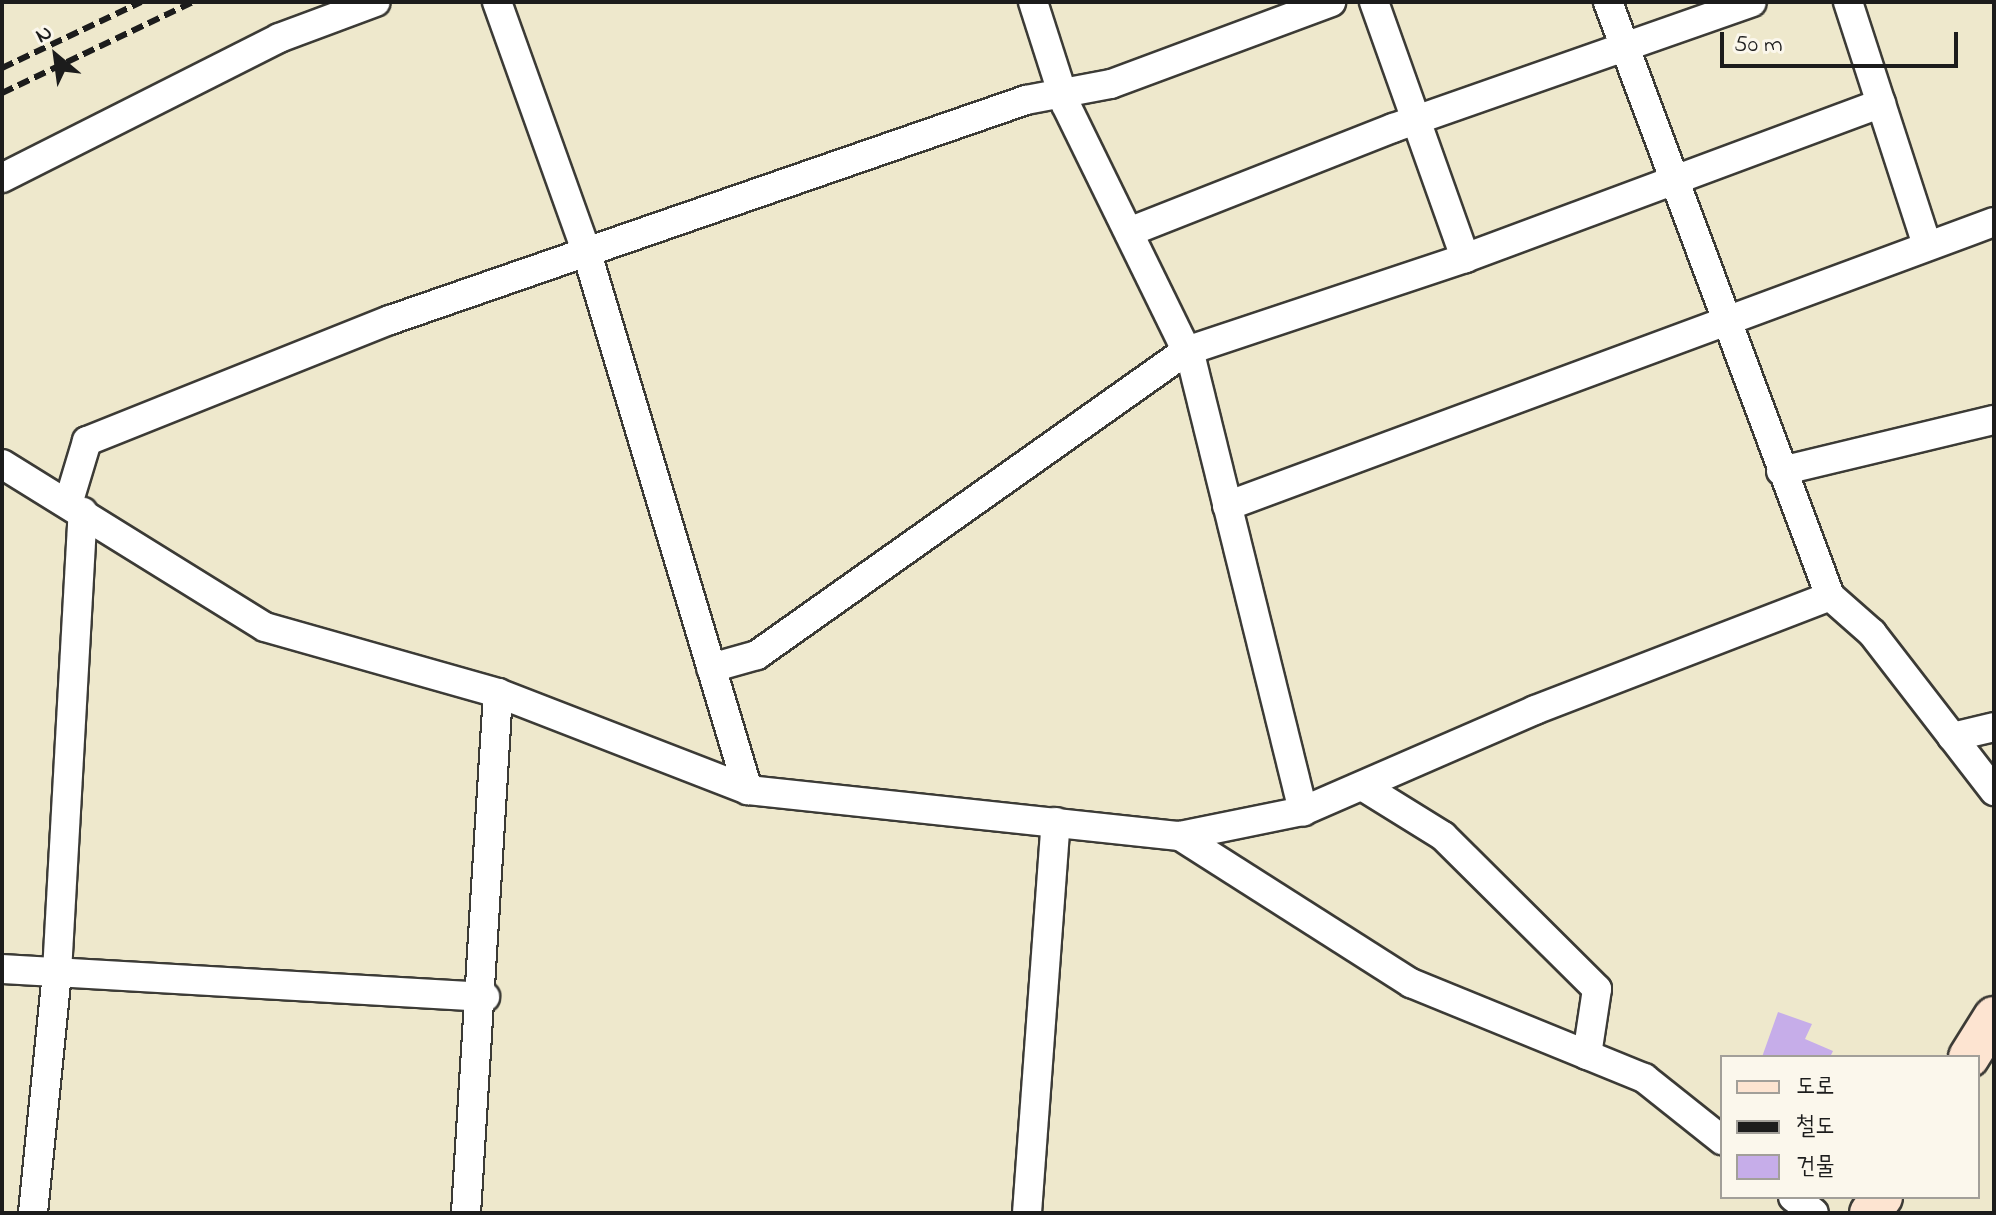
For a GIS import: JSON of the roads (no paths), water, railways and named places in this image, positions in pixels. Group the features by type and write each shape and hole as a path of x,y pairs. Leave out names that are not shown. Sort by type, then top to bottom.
{"street":[{"path":"2,178 279,38 376,2"},
{"path":"497,2 586,250 748,790"},
{"path":"1033,2 1063,93 1186,351 1303,811"},
{"path":"33,1213 57,972 76,508 87,441 586,250 1063,93 1111,84 1331,2"},
{"path":"1374,2 1465,258"},
{"path":"1608,2 1722,319 1830,596 1872,633 1994,791"},
{"path":"1129,232 1418,120 1752,2"},
{"path":"1848,2 1926,242"},
{"path":"711,668 757,655 1186,351 1465,258 1881,103"},
{"path":"1227,506 1926,242 1994,222"},
{"path":"1781,471 1994,420"},
{"path":"2,464 265,627 498,693 748,790 1180,836 1303,811 1535,710 1830,596"},
{"path":"466,1213 485,997 498,693"},
{"path":"1952,737 1994,727"},
{"path":"1364,787 1443,836 1597,989 1587,1055"},
{"path":"1027,1213 1056,822"},
{"path":"1180,836 1411,983 1644,1078 1720,1138"},
{"path":"2,969 485,997"},
{"path":"1796,1199 1814,1213"}],"railway":[{"path":"2,68 141,2"},
{"path":"2,93 193,2"}]}
